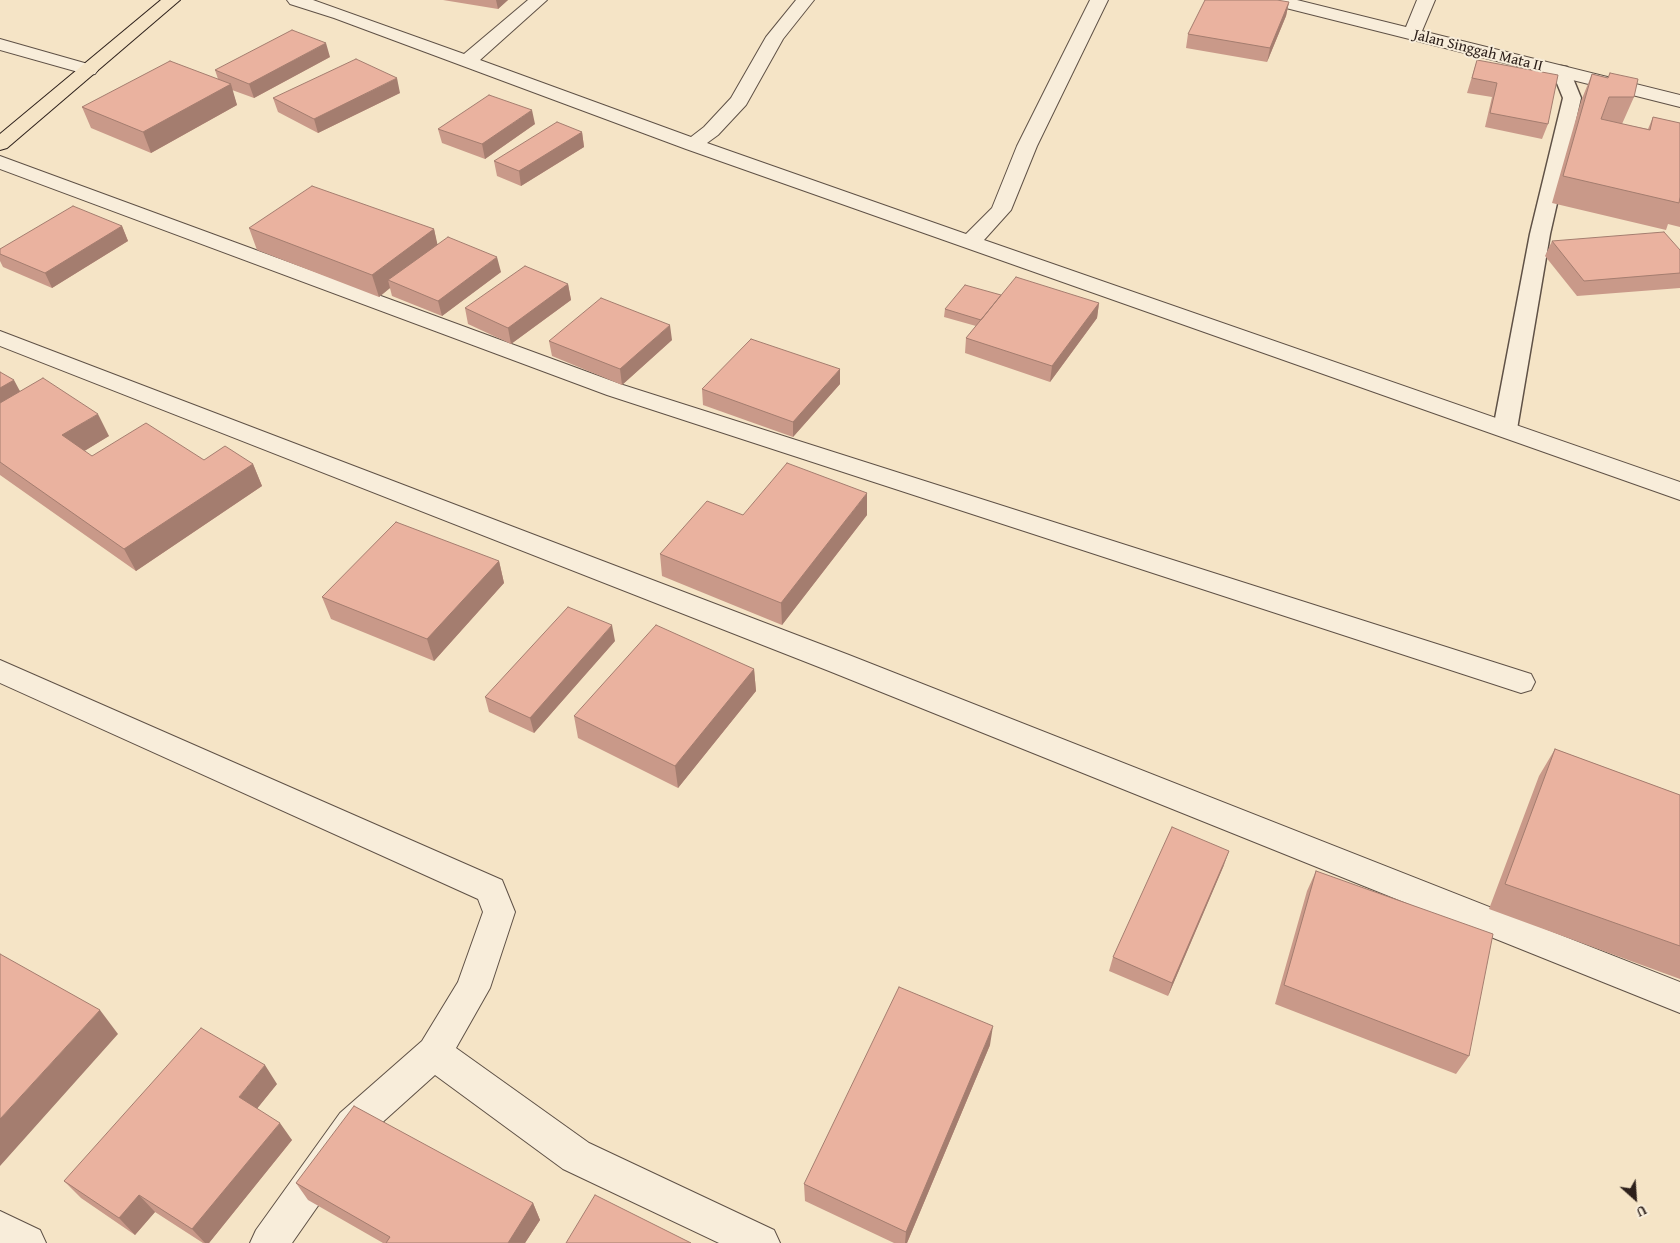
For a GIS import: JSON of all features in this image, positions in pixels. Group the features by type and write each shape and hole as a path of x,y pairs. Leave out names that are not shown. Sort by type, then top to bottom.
{"highway":[{"path":"0,144 171,0"}],"street":[{"path":"296,0 472,57 693,145 1680,491"},
{"path":"472,57 498,37 538,0"},
{"path":"693,145 728,115 739,101 775,37 805,0"},
{"path":"970,242 1002,210 1027,146 1099,0"},
{"name":"Jalan Singgah Mata II","path":"1276,0 1680,101"},
{"path":"1412,34 1426,0"},
{"path":"0,44 89,70"},
{"path":"0,162 615,390 1521,682"},
{"path":"0,338 848,667 1680,998"},
{"path":"0,671 490,890 499,912 473,988 434,1053 352,1125 269,1243"},
{"path":"434,1053 576,1156 761,1243"},
{"path":"0,1230 27,1243"}],"lane":[{"path":"1505,429 1540,234 1572,98 1561,71"}],"building":[{"path":"1205,0 1277,0 1289,2 1270,48 1188,34"},
{"path":"292,30 326,43 249,84 215,70"},
{"path":"356,59 397,78 314,119 273,98"},
{"path":"1477,60 1558,75 1548,124 1490,113 1497,83 1472,78"},
{"path":"170,61 231,84 143,132 82,107"},
{"path":"1610,73 1638,79 1634,97 1609,97 1601,119 1650,130 1653,117 1680,123 1679,203 1563,176 1592,74 1608,78"},
{"path":"489,95 532,110 482,144 438,129"},
{"path":"557,122 582,132 519,171 494,161"},
{"path":"312,186 434,229 372,275 249,228"},
{"path":"73,206 122,226 45,273 0,254 0,249"},
{"path":"1664,232 1680,250 1680,273 1584,281 1552,241"},
{"path":"448,237 497,257 438,301 388,280"},
{"path":"525,266 568,284 508,328 465,308"},
{"path":"1016,277 1099,303 1052,366 966,338"},
{"path":"965,285 1001,295 981,320 945,309"},
{"path":"601,298 670,325 620,369 549,341"},
{"path":"751,339 840,369 793,422 702,389"},
{"path":"0,372 14,380 0,388"},
{"path":"43,378 98,414 62,435 92,456 146,423 204,460 225,446 253,464 124,549 0,462 0,403"},
{"path":"787,463 867,493 781,603 660,554 707,501 743,515"},
{"path":"396,522 499,561 427,639 322,597"},
{"path":"568,607 612,625 530,718 485,697"},
{"path":"656,625 754,669 675,766 574,716"},
{"path":"1555,749 1680,795 1680,946 1505,884"},
{"path":"1172,827 1229,851 1172,983 1113,957"},
{"path":"1316,871 1493,934 1469,1056 1284,985"},
{"path":"0,954 100,1010 0,1119"},
{"path":"899,987 993,1026 906,1232 804,1184"},
{"path":"201,1028 265,1065 239,1097 280,1123 192,1229 139,1195 119,1218 64,1181"},
{"path":"354,1106 533,1203 508,1243 386,1243 390,1237 296,1183"},
{"path":"595,1195 691,1243 566,1243"}]}
